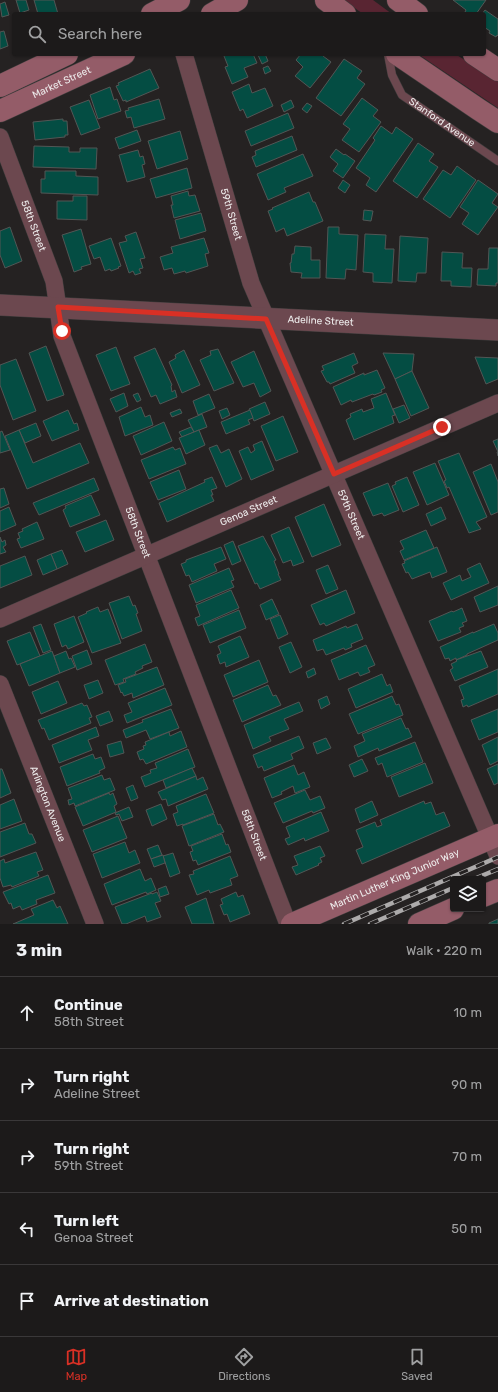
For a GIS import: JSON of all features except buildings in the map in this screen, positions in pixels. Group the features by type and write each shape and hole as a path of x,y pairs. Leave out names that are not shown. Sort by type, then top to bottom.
{"main road":[{"path":"216,12 237,0"},
{"path":"326,0 342,12"},
{"path":"398,0 414,12"},
{"path":"0,86 63,56"},
{"name":"Market Street","path":"0,111 120,56"},
{"path":"401,56 498,122"},
{"path":"477,56 498,70"},
{"name":"Martin Luther King Junior Way","path":"292,924 495,843"},
{"path":"486,895 498,890"},
{"path":"419,924 450,910"}],"street":[{"name":"59th Street","path":"185,56 251,283 495,843"},
{"name":"58th Street","path":"0,137 54,281 62,336 288,924"},
{"name":"Adeline Street","path":"0,305 498,330"},
{"name":"Genoa Street","path":"0,619 498,403"},
{"name":"Arlington Avenue","path":"0,684 95,924"}],"lane":[{"name":"Stanford Avenue","path":"388,56 392,76 402,95 498,161"}],"shaded area":[{"path":"344,0 373,0 389,12 360,12"},
{"path":"421,56 458,56 498,80 498,108"}],"railway":[{"path":"344,924 498,857"},
{"path":"481,876 498,869"},
{"path":"370,924 450,889"}],"route":[{"path":"62,331 58,307 266,319 334,474 442,427"}]}
